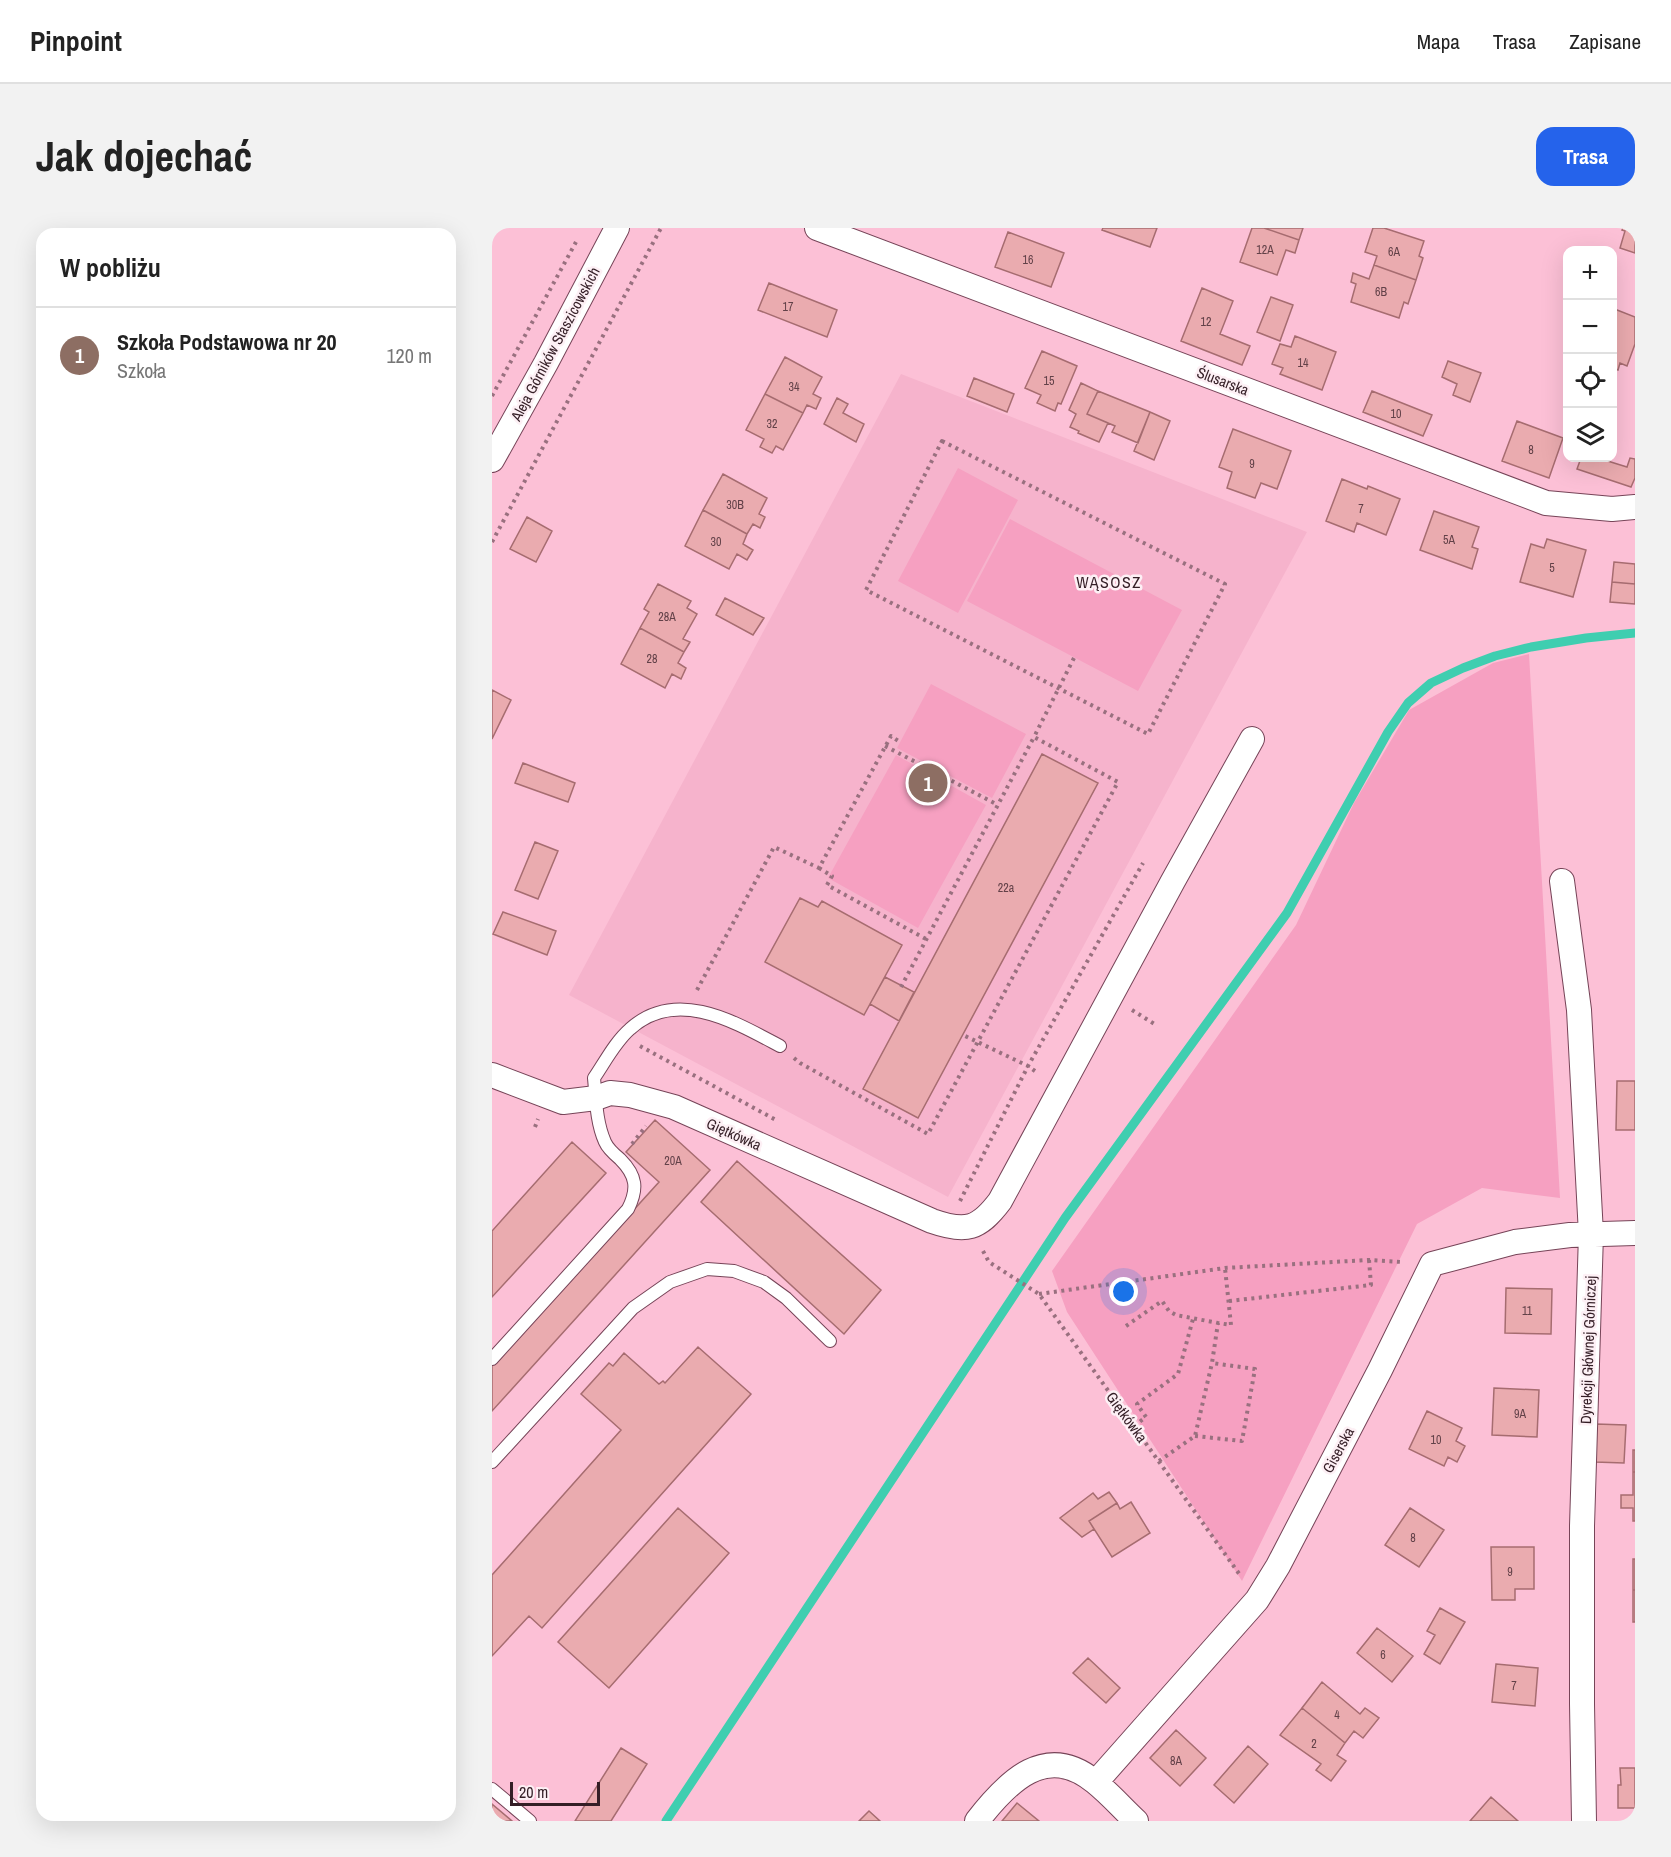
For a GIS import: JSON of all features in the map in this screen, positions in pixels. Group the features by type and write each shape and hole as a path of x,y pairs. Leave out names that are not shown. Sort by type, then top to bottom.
{"street":[{"name":"Aleja Górników Staszicowskich","path":"492,460 617,228"},
{"name":"Ślusarska","path":"817,228 1546,502 1612,509 1635,507"},
{"path":"975,1236 983,1221 990,1216 1000,1201 1252,739"},
{"name":"Dyrekcji Głównej Górniczej","path":"1562,881 1580,1010 1591,1234 1582,1526 1584,1821"},
{"name":"Giętkówka","path":"492,1075 563,1102 596,1098 610,1093 674,1107 932,1221 975,1236"},
{"path":"1432,1264 1515,1242 1591,1234 1635,1233"},
{"name":"Giserska","path":"1096,1782 1257,1600 1278,1566 1380,1370 1432,1264"},
{"path":"977,1821 1007,1788 1036,1767 1053,1764 1082,1773 1096,1782 1136,1821"}],"lane":[{"path":"492,1359 628,1209 635,1195 632,1177 625,1164 605,1142 594,1077 630,1028 657,1012 670,1009 693,1010 735,1022 780,1046"},
{"path":"492,1462 633,1308 670,1282 707,1269 744,1274 764,1282 786,1298 830,1341"},
{"path":"492,1789 530,1821"}],"path":[{"path":"492,542 661,228"},
{"path":"492,396 578,238"},
{"path":"942,441 1225,584 1148,734 1059,688 866,590 942,441"},
{"path":"902,987 1074,658"},
{"path":"819,868 891,736 900,742"},
{"path":"780,1046 800,1063 928,1134 1118,782 1034,737"},
{"path":"885,746 998,805"},
{"path":"687,1010 774,847 819,868 832,876 827,885 926,939"},
{"path":"959,1205 1028,1066 1143,863"},
{"path":"963,1035 1035,1071"},
{"name":"Giętkówka","path":"975,1236 988,1262 1039,1294 1257,1600"},
{"path":"1229,1301 1371,1285 1369,1260"},
{"path":"1039,1294 1225,1268 1369,1260 1432,1264"},
{"path":"1126,1326 1162,1301 1169,1311 1176,1315 1231,1324 1225,1268"},
{"path":"1134,1426 1146,1418 1137,1404 1178,1374 1193,1319"},
{"path":"1159,1461 1194,1436 1212,1363 1218,1323"},
{"path":"1194,1436 1242,1441 1255,1369 1212,1363"}],"shaded area":[{"path":"901,374 1307,532 948,1197 569,995"},
{"path":"958,468 1018,500 958,613 898,581"},
{"path":"1010,519 1182,610 1138,691 967,601"},
{"path":"1529,654 1560,1198 1482,1188 1417,1224 1242,1581 1067,1312 1052,1271 1296,925 1354,803 1409,710 1493,663"},
{"path":"931,684 1026,734 992,798 897,748"},
{"path":"896,755 986,805 918,928 828,878"}],"building":[{"path":"1103,228 1157,228 1150,247 1102,230"},
{"path":"1252,228 1264,228 1299,240 1295,253 1286,250 1277,275 1240,262"},
{"path":"1264,228 1303,228 1299,240"},
{"path":"1373,228 1384,228 1424,241 1419,256 1423,258 1416,280 1374,265 1377,256 1365,252"},
{"path":"1623,228 1635,228 1635,253 1620,248 1625,231 1622,230"},
{"path":"1008,232 1064,253 1051,287 995,267"},
{"path":"1374,265 1416,280 1408,304 1404,302 1399,318 1351,302 1356,284 1351,282 1353,273 1369,279"},
{"path":"769,283 837,310 827,337 758,310"},
{"path":"1202,288 1233,301 1220,334 1250,346 1242,365 1181,341"},
{"path":"1271,297 1293,305 1280,341 1257,332"},
{"path":"1617,310 1635,317 1635,344 1627,366 1620,363 1618,370"},
{"path":"1295,336 1336,352 1322,390 1280,374 1283,368 1272,364 1280,344 1291,347"},
{"path":"1042,351 1077,366 1061,404 1058,403 1055,411 1037,403 1041,395 1025,388"},
{"path":"785,357 822,377 813,394 821,398 816,409 807,405 803,413 765,394"},
{"path":"1448,361 1481,373 1470,402 1453,395 1457,384 1442,377"},
{"path":"974,378 1014,394 1007,412 967,396"},
{"path":"1081,383 1098,391 1087,414 1108,423 1099,442 1070,427 1076,414 1069,410"},
{"path":"1098,391 1150,412 1138,443 1112,432 1115,426 1087,414"},
{"path":"1372,391 1432,415 1423,436 1363,412"},
{"path":"765,394 803,413 783,450 776,446 772,453 760,447 764,439 746,430"},
{"path":"837,398 848,404 843,413 864,424 856,442 824,424"},
{"path":"1150,412 1170,421 1154,460 1134,451"},
{"path":"1517,421 1563,438 1549,478 1502,461"},
{"path":"1233,429 1291,451 1277,489 1261,483 1255,498 1227,488 1232,472 1219,467"},
{"path":"1630,458 1635,459 1635,478 1631,487 1577,469 1580,462 1611,462 1627,467"},
{"path":"723,474 767,498 759,514 765,517 760,528 753,524 747,534 703,510"},
{"path":"1342,479 1367,489 1368,486 1400,499 1386,535 1357,523 1354,532 1326,521"},
{"path":"703,510 747,534 743,544 753,550 747,560 737,554 729,569 685,546"},
{"path":"1434,511 1479,527 1472,547 1478,549 1472,569 1420,550"},
{"path":"527,517 552,531 536,562 510,549"},
{"path":"1547,539 1586,550 1573,597 1520,582 1531,544 1544,548"},
{"path":"1614,562 1635,564 1635,584 1612,582"},
{"path":"1612,582 1635,584 1635,604 1610,602"},
{"path":"658,584 691,601 687,608 697,614 683,639 690,642 684,652 640,628 649,612 644,609"},
{"path":"725,598 764,618 753,635 716,615"},
{"path":"640,628 684,652 678,663 686,668 681,679 672,674 665,688 621,664"},
{"path":"492,690 511,700 492,739"},
{"path":"1042,754 1098,783 918,1118 863,1089"},
{"path":"523,763 575,783 568,802 515,783"},
{"path":"535,842 558,851 538,899 515,890"},
{"path":"800,898 818,907 822,901 902,945 864,1015 765,962"},
{"path":"503,912 556,931 547,955 493,934"},
{"path":"885,977 914,992 899,1021 870,1004"},
{"path":"1617,1081 1635,1081 1635,1130 1616,1130"},
{"path":"655,1120 710,1170 492,1411 492,1366 659,1182 626,1152"},
{"path":"572,1142 606,1173 492,1297 492,1231"},
{"path":"737,1161 881,1290 844,1334 701,1202"},
{"path":"1506,1288 1552,1289 1551,1334 1505,1333"},
{"path":"698,1347 751,1394 542,1628 529,1616 492,1656 492,1575 621,1430 581,1394 609,1363 613,1366 624,1353 659,1384 663,1381 665,1383"},
{"path":"1494,1388 1539,1390 1537,1437 1492,1435"},
{"path":"1427,1411 1462,1428 1456,1441 1465,1446 1457,1462 1448,1457 1444,1466 1409,1449"},
{"path":"1596,1424 1626,1425 1624,1463 1595,1462"},
{"path":"1633,1450 1635,1450 1635,1472 1633,1472"},
{"path":"1633,1472 1635,1472 1635,1521 1633,1521 1633,1508 1621,1508 1621,1495 1633,1495"},
{"path":"1109,1492 1117,1503 1089,1521 1094,1529 1082,1537 1060,1518 1093,1493 1098,1499"},
{"path":"1131,1502 1150,1533 1112,1557 1089,1521 1117,1503 1120,1509"},
{"path":"678,1508 729,1553 609,1688 558,1642"},
{"path":"1410,1508 1444,1530 1419,1567 1385,1545"},
{"path":"1491,1547 1534,1547 1534,1589 1515,1589 1515,1600 1492,1600"},
{"path":"1633,1559 1635,1559 1635,1590 1633,1590"},
{"path":"1633,1590 1635,1590 1635,1622 1633,1622"},
{"path":"1440,1608 1465,1622 1440,1664 1424,1654 1435,1635 1427,1631"},
{"path":"1377,1628 1413,1656 1392,1682 1357,1653"},
{"path":"1088,1658 1120,1688 1106,1703 1073,1673"},
{"path":"1496,1664 1538,1668 1535,1706 1492,1702"},
{"path":"1322,1682 1360,1714 1365,1708 1379,1718 1363,1738 1354,1731 1345,1743 1302,1708"},
{"path":"1302,1708 1345,1743 1337,1755 1346,1761 1331,1781 1316,1770 1321,1764 1280,1735"},
{"path":"1176,1730 1206,1758 1180,1786 1150,1758"},
{"path":"1248,1746 1268,1764 1234,1803 1214,1785"},
{"path":"621,1748 647,1764 611,1821 575,1821"},
{"path":"1620,1768 1635,1768 1635,1808 1618,1808 1618,1785 1621,1785"},
{"path":"1491,1797 1518,1821 1470,1821"},
{"path":"1017,1803 1039,1821 1002,1821"},
{"path":"492,1804 512,1821 492,1821"},
{"path":"869,1811 880,1821 859,1821"}],"waterway":[{"path":"666,1821 1065,1218 1287,913 1388,732 1408,703 1431,683 1495,656 1531,647 1635,633"}],"place":[{"name":"Szkoła Podstawowa nr 20","path":"928,783"}],"district":[{"name":"WĄSOSZ","path":"1109,582"}]}
